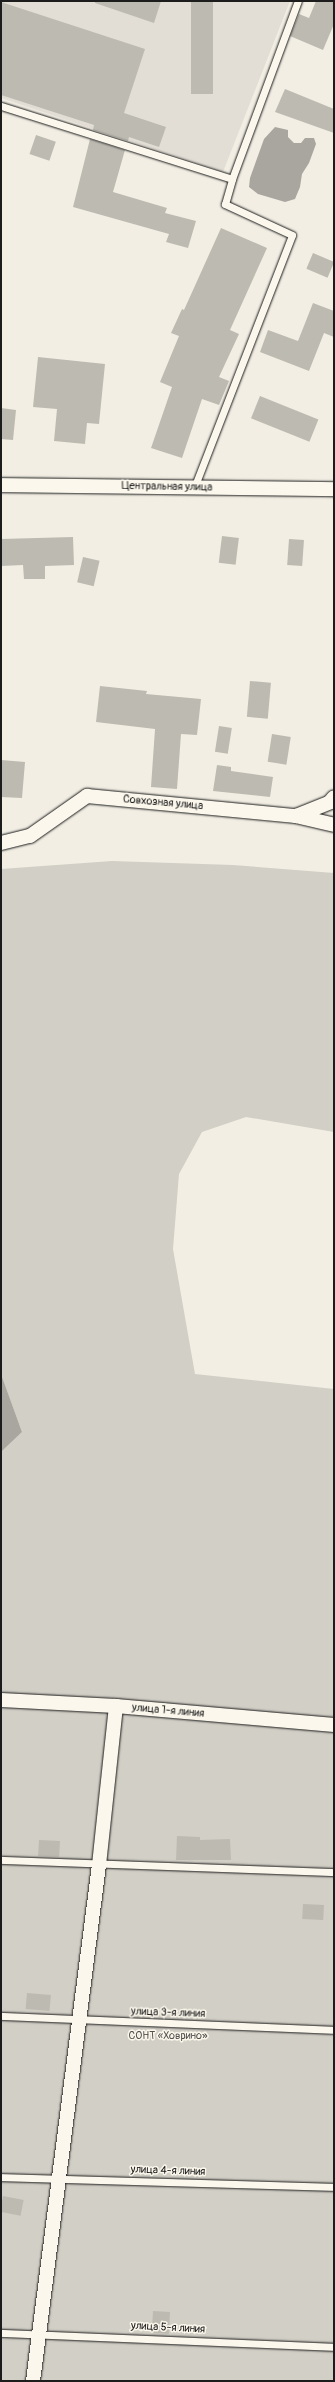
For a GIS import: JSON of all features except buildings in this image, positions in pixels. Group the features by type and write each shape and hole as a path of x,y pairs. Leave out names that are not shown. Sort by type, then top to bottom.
{"street":[{"name":"Центральная улица","path":"1,485 334,489"},
{"name":"Совхозная улица","path":"1,843 30,836 87,796 296,816 330,802 334,797"},
{"path":"296,816 334,825"},
{"name":"улица 1-я линия","path":"1,1700 116,1706 334,1725"},
{"path":"33,2381 57,2179 79,2021 116,1706"}],"lane":[{"path":"194,488 292,235 225,204 232,179 298,1"},
{"path":"1,106 232,179"},
{"path":"1,1860 98,1865 334,1872"},
{"name":"улица 3-я линия","path":"1,2016 79,2021 334,2030"},
{"name":"улица 4-я линия","path":"1,2177 334,2187"},
{"name":"улица 5-я линия","path":"1,2333 334,2347"}],"shaded area":[{"path":"1,1 290,1 223,172 1,98"},
{"path":"275,127 288,130 288,137 294,143 301,143 305,138 314,138 316,144 309,163 302,174 300,187 295,199 285,202 258,194 249,187 250,178 264,139"},
{"path":"1,1374 22,1432 1,1452"}],"green space":[{"name":"СОНТ «Ховрино»","path":"112,861 233,865 334,873 334,1132 246,1117 202,1132 179,1174 173,1249 195,1374 334,1389 334,2381 1,2381 1,1452 22,1432 1,1374 1,869"}]}
